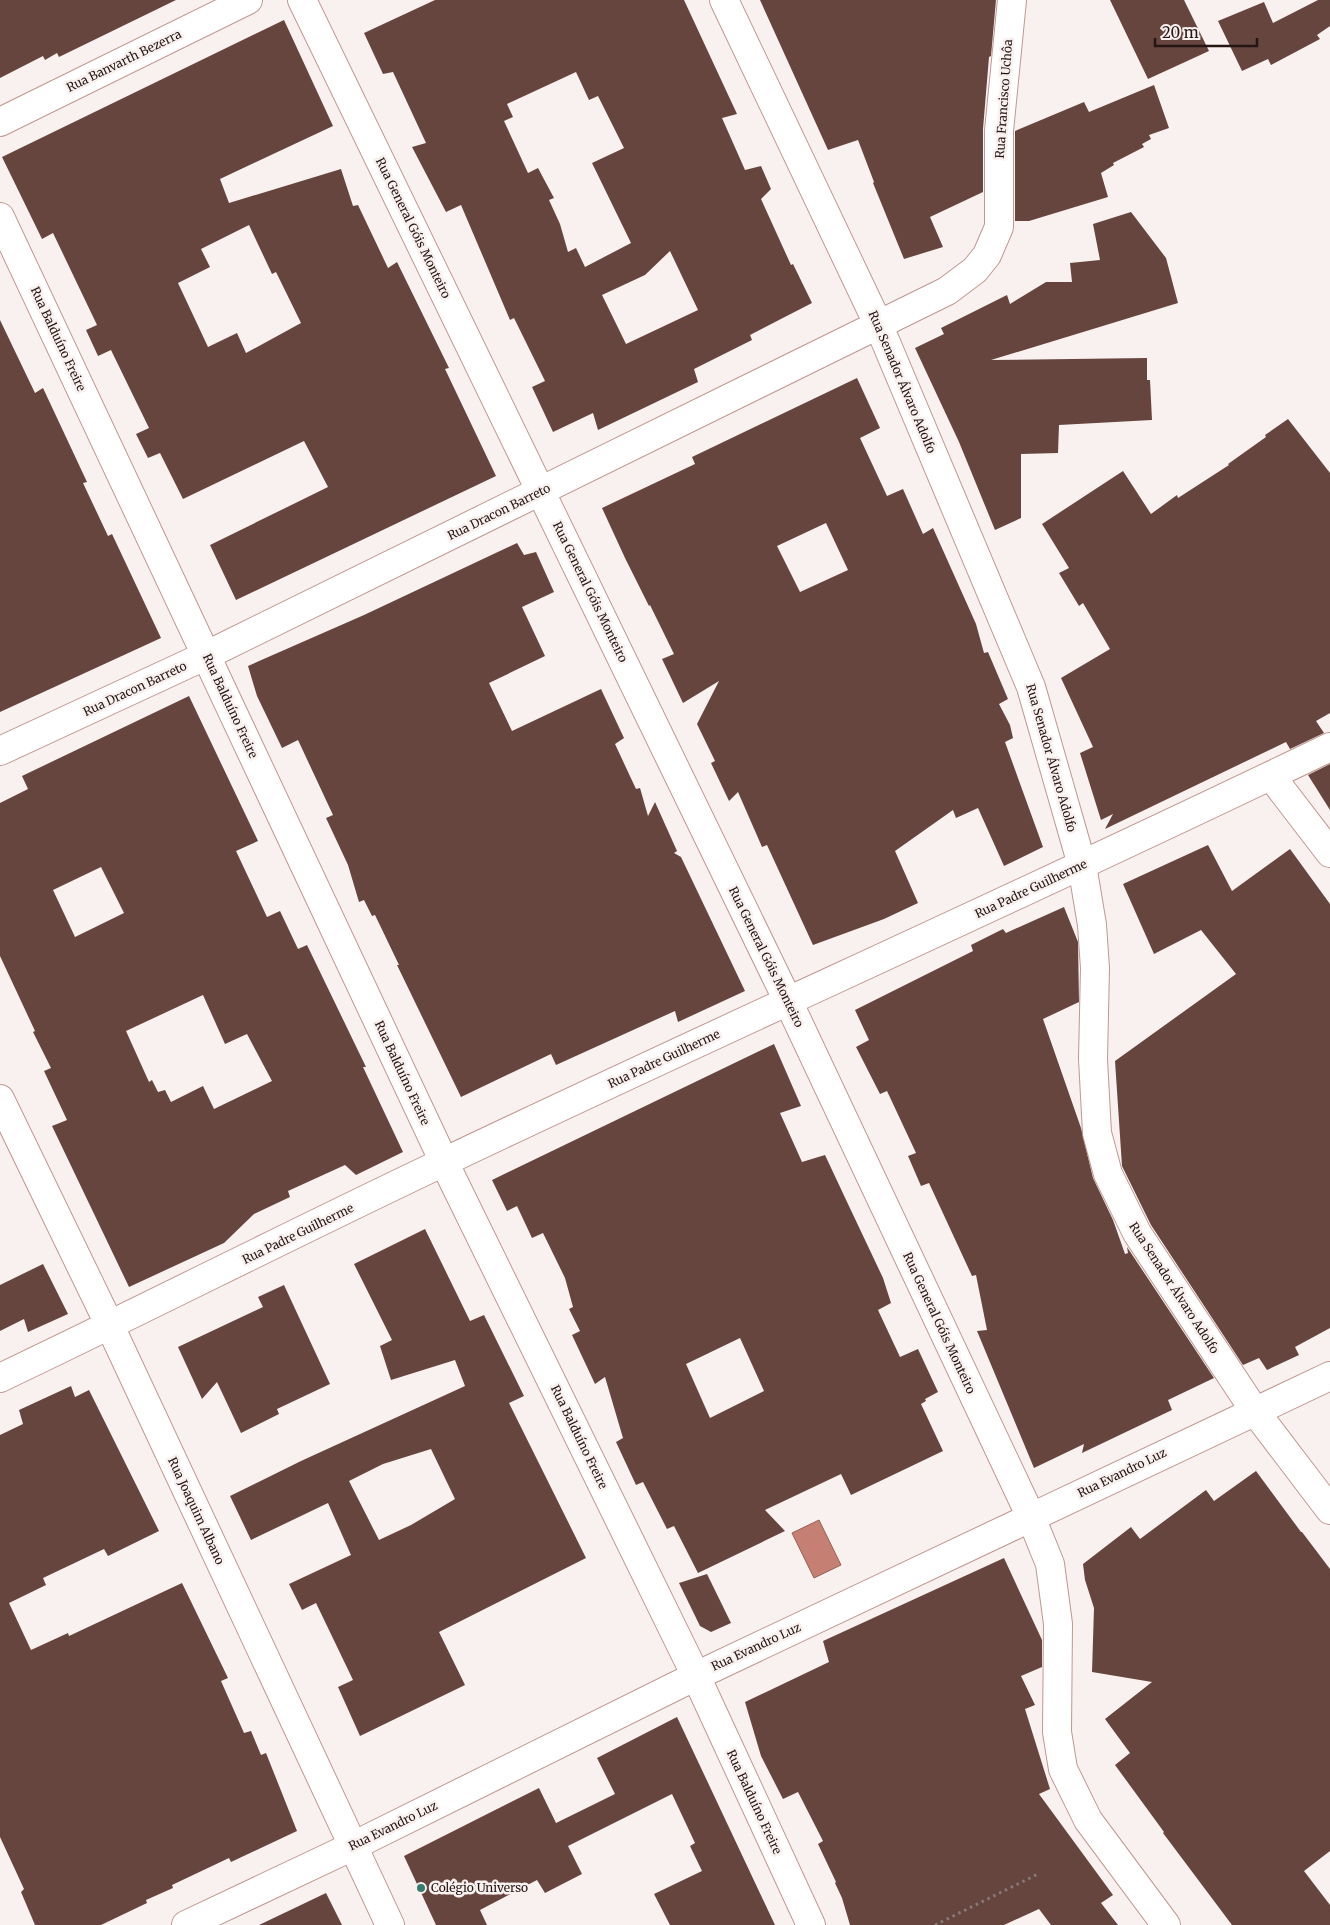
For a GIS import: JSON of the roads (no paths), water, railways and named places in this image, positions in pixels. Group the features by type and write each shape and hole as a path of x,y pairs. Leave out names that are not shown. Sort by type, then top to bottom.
{"street":[{"name":"Rua Banvarth Bezerra","path":"0,122 248,0"},
{"name":"Rua General Góis Monteiro","path":"302,0 788,1002 1030,1517 1050,1564 1054,1590 1058,1624 1057,1732 1064,1769 1088,1820 1166,1925"},
{"name":"Rua Senador Álvaro Adolfo","path":"724,0 879,326 1031,688 1082,865 1092,925 1096,968 1093,1059 1097,1133 1108,1174 1137,1233 1254,1410 1330,1510"},
{"name":"Rua Francisco Uchôa","path":"987,255 999,227 999,131 1012,0"},
{"name":"Rua Balduíno Freire","path":"0,217 444,1162 696,1676 811,1925"},
{"name":"Rua Dracon Barreto","path":"0,750 207,655 879,326 947,291 975,270 987,255"},
{"name":"Rua Padre Guilherme","path":"0,1378 444,1162 1082,865 1330,747"},
{"path":"1271,776 1330,853"},
{"name":"Rua Joaquim Albano","path":"0,1099 110,1326 390,1925"},
{"name":"Rua Evandro Luz","path":"186,1925 353,1846 696,1676 1254,1410 1330,1376"}],"place":[{"name":"Colégio Universo","path":"421,1888"}]}
